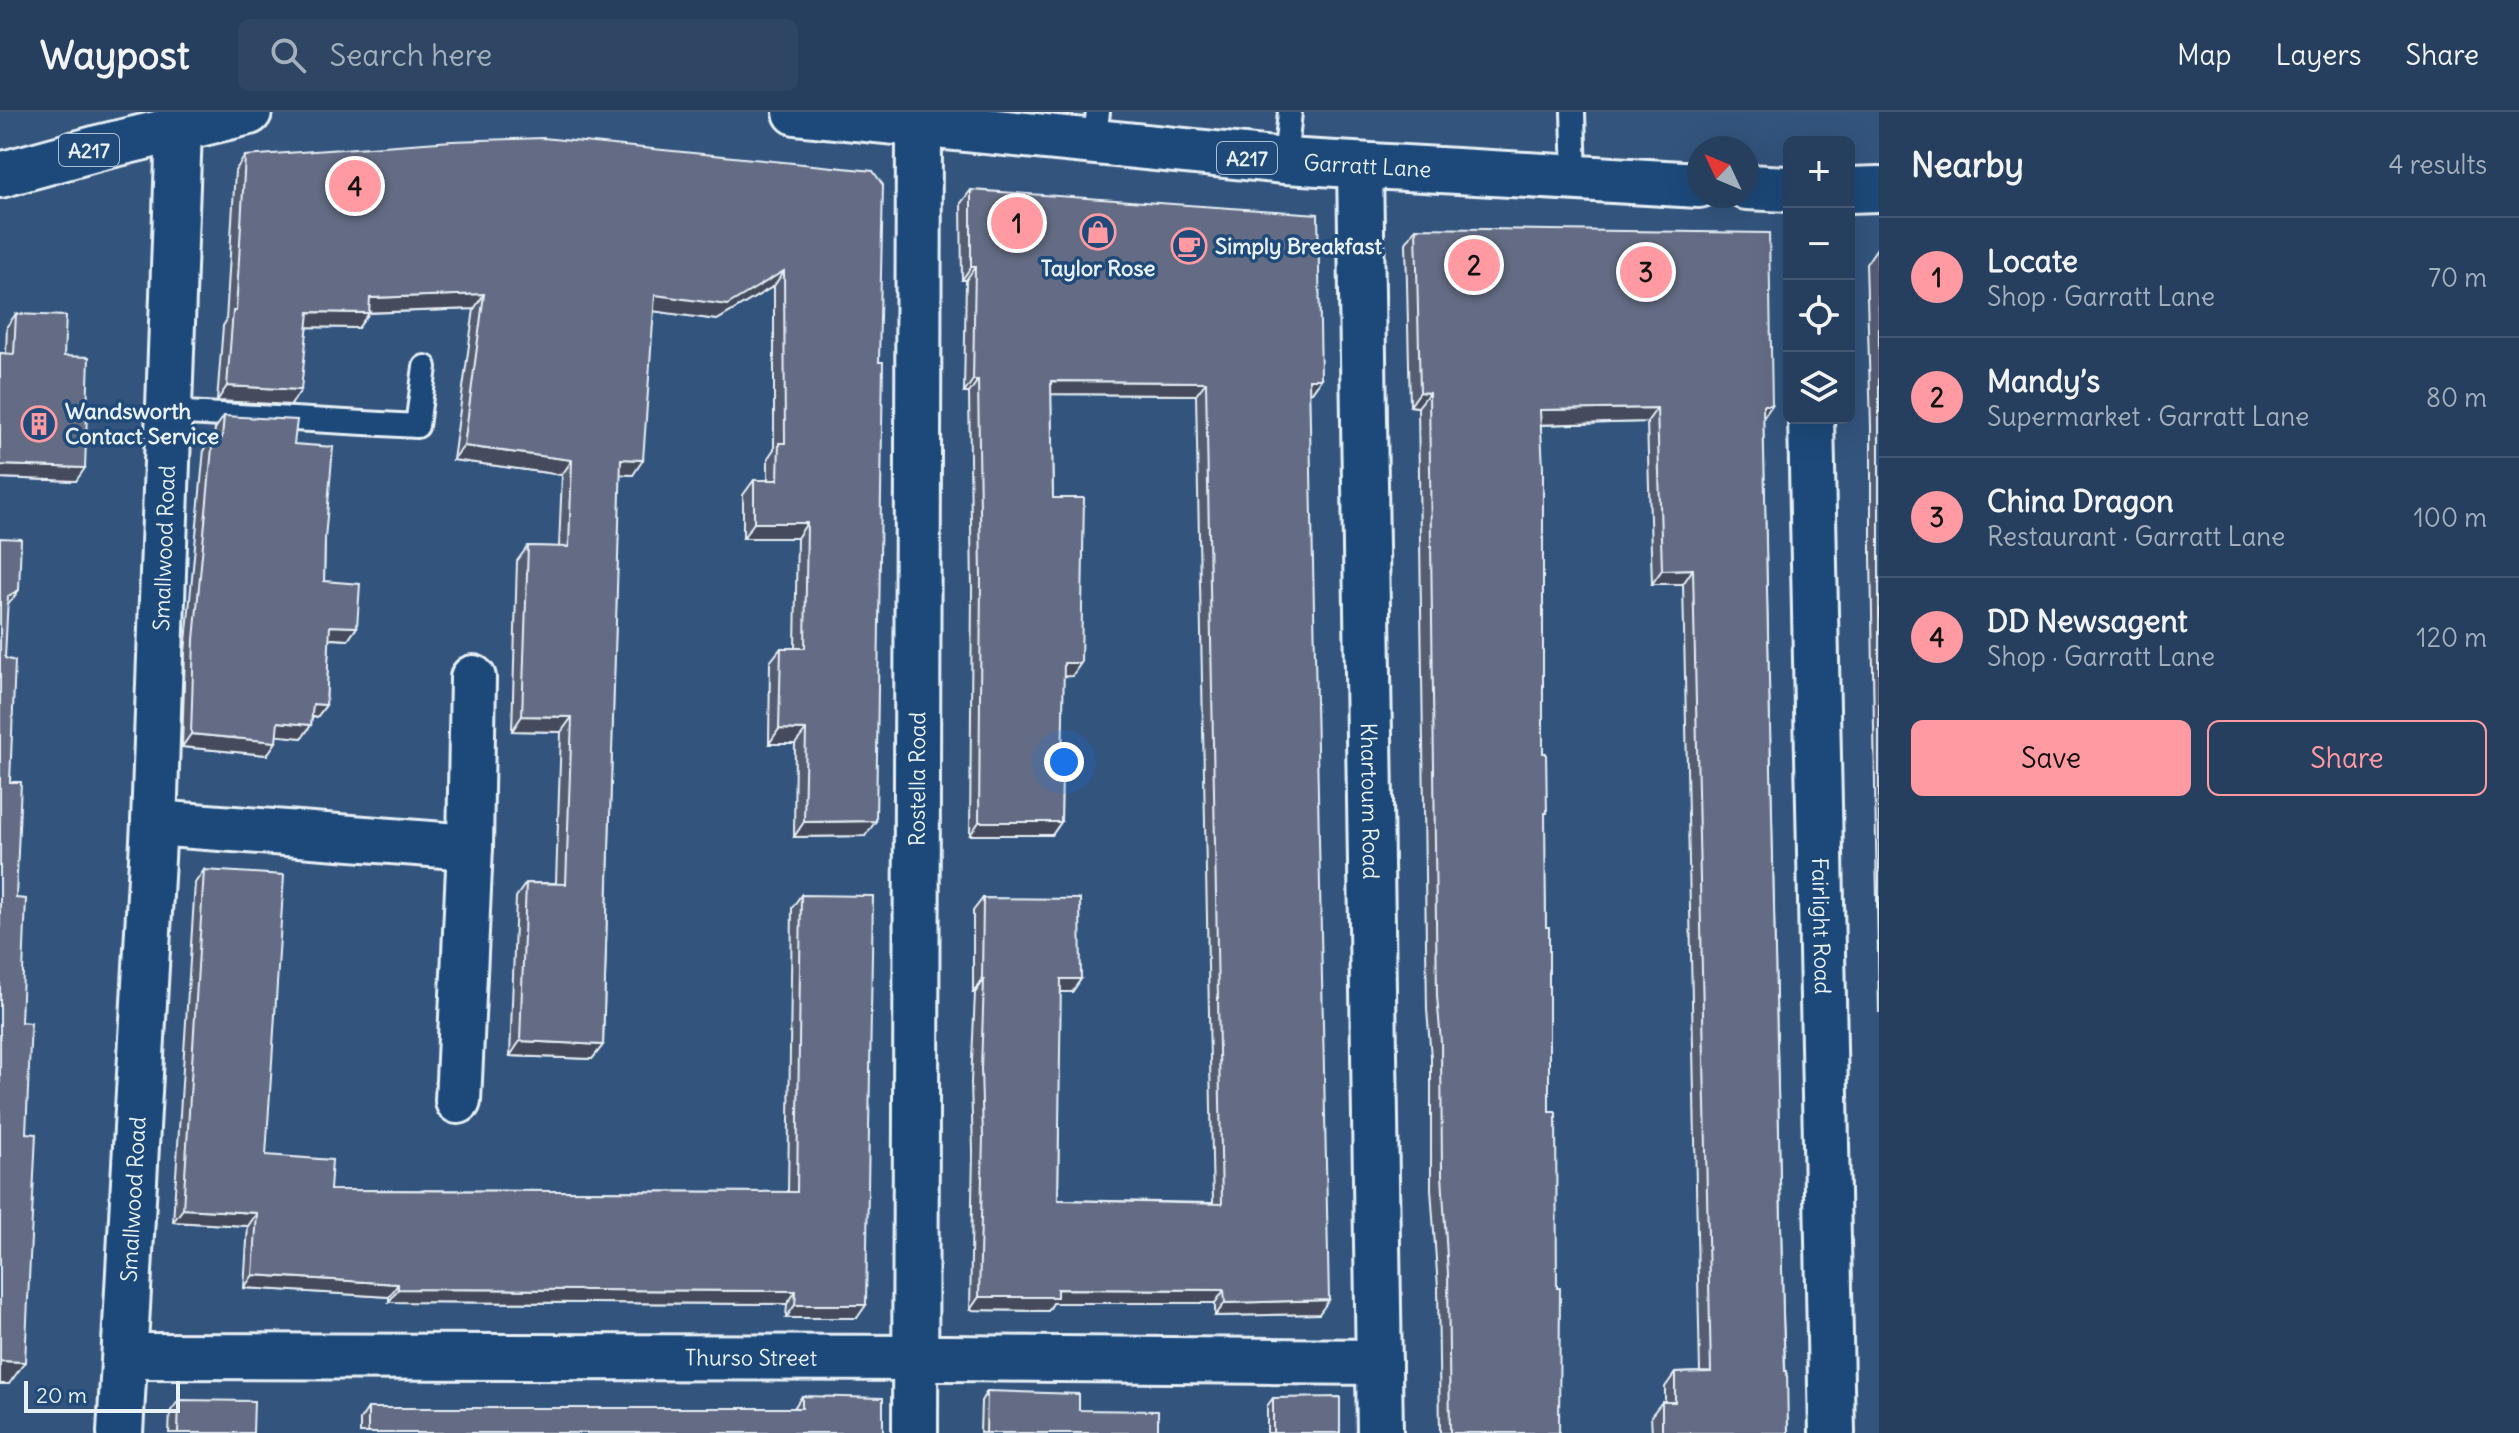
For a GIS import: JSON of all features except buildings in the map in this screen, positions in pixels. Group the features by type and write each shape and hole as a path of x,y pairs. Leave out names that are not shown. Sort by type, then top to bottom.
{"street":[{"name":"A217","path":"0,175 249,112"},
{"name":"Garratt Lane","path":"796,112 919,126 1096,127 1285,161 1687,184"},
{"name":"Rostella Road","path":"915,1433 919,126"},
{"name":"Smallwood Road","path":"120,1433 154,823 179,129"},
{"name":"Khartoum Road","path":"1360,167 1380,1433"},
{"path":"1759,188 1783,189"},
{"path":"1855,190 1879,189"},
{"name":"Fairlight Road","path":"1811,424 1832,1433"},
{"path":"458,1101 470,847 473,678"},
{"path":"154,823 470,847"},
{"name":"Thurso Street","path":"125,1356 1379,1362"}],"lane":[{"path":"1285,161 1290,112"},
{"path":"1573,112 1575,179"},
{"path":"169,412 417,426 425,367"}],"place":[{"name":"DD Newsagent","path":"355,186"},
{"name":"Locate","path":"1017,223"},
{"name":"Taylor Rose","path":"1098,232"},
{"name":"Simply Breakfast","path":"1189,246"},
{"name":"Mandy’s","path":"1474,265"},
{"name":"China Dragon","path":"1646,272"},
{"name":"Wandsworth Contact Service","path":"39,424"}]}
